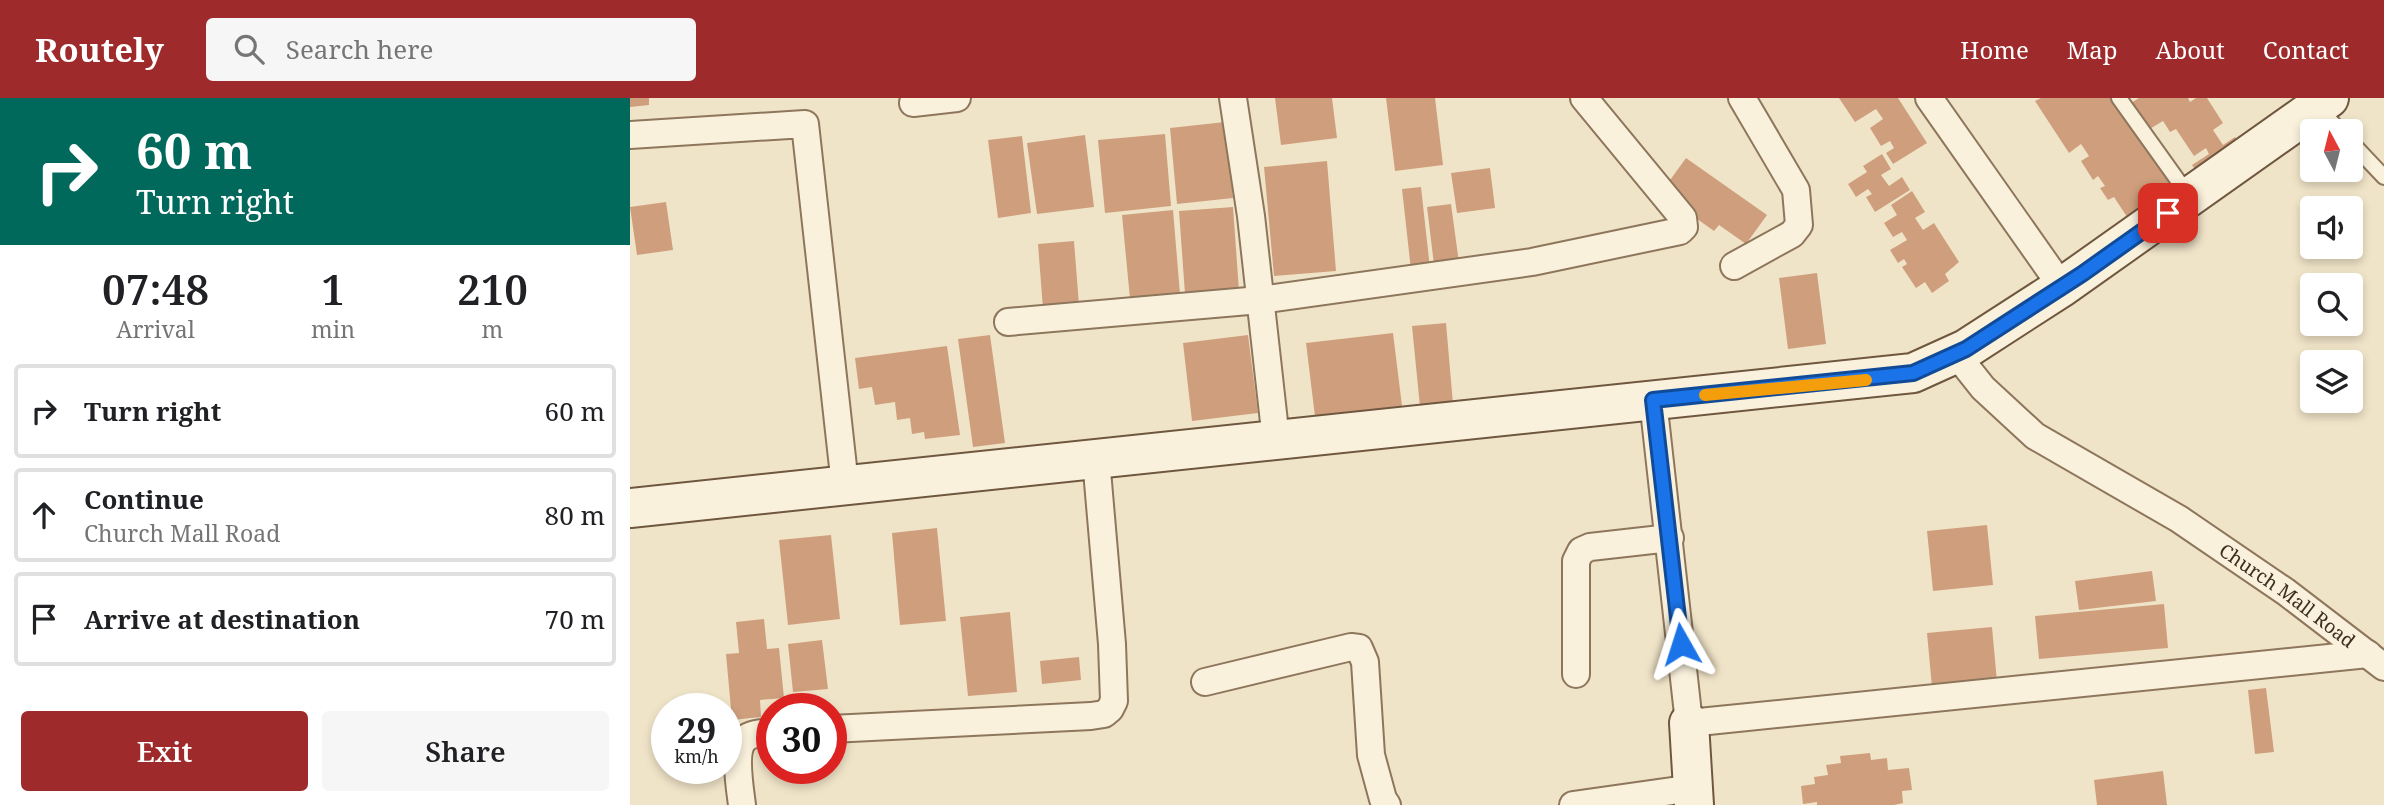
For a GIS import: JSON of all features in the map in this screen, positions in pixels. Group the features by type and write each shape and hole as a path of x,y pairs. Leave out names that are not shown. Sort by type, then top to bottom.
{"street":[{"path":"913,103 957,98"},
{"path":"1233,98 1251,216 1276,440"},
{"path":"1008,322 1260,300 1532,262 1680,231 1684,227 1683,218 1584,98"},
{"path":"1734,266 1792,234 1799,225 1797,190 1742,98"},
{"path":"1929,98 2062,287"},
{"path":"630,508 1913,373 1956,354 2062,287 2189,197 2324,108"},
{"path":"630,135 805,124 845,485"},
{"name":"Church Mall Road","path":"1956,354 1983,388 2035,436 2179,519 2286,592 2376,660"},
{"path":"1573,805 1693,797 1689,723 1653,400"},
{"path":"847,728 1091,716 1104,714 1110,709 1114,701 1112,644 1096,459"},
{"path":"1576,674 1576,561 1581,551 1590,547 1670,538"},
{"path":"1205,682 1351,647 1359,648 1365,662 1371,755 1387,805"},
{"name":"Church Mall Road","path":"1689,723 2376,660"},
{"path":"741,805 739,749 743,740 756,735"}],"lane":[{"path":"2119,98 2189,197"},
{"path":"2363,155 2384,177"}],"building":[{"path":"630,98 649,98 649,105 630,107"},
{"path":"1275,98 1332,98 1337,138 1281,145"},
{"path":"1386,98 1435,98 1443,165 1395,171"},
{"path":"1839,98 1898,98 1927,143 1893,164 1886,153 1894,148 1890,141 1881,146 1870,128 1883,119 1876,109 1855,122"},
{"path":"2041,98 2114,98 2178,196 2133,226 2114,197 2108,200 2100,188 2105,186 2098,176 2093,180 2081,161 2089,156 2081,144 2069,153 2035,101"},
{"path":"2139,98 2188,98 2190,102 2196,98 2207,98 2223,123 2213,130 2223,145 2235,137 2244,151 2201,178 2192,165 2209,154 2206,148 2194,156 2176,129 2170,132 2163,121 2148,130 2131,103"},
{"path":"1225,122 1233,198 1177,204 1170,128"},
{"path":"1165,134 1171,206 1105,213 1098,140"},
{"path":"1085,135 1094,207 1037,214 1027,143"},
{"path":"1022,136 1031,213 998,218 988,140"},
{"path":"1882,154 1891,169 1881,175 1889,186 1902,177 1910,190 1875,212 1866,197 1872,194 1868,189 1856,197 1848,184 1867,172 1863,166"},
{"path":"1686,158 1767,215 1746,244 1719,225 1714,231 1686,211 1690,204 1665,187"},
{"path":"1327,161 1336,271 1274,276 1264,167"},
{"path":"1490,168 1495,208 1457,213 1451,173"},
{"path":"1421,187 1430,268 1411,270 1402,189"},
{"path":"1912,191 1925,212 1915,218 1923,230 1934,223 1959,262 1945,274 1949,281 1932,293 1925,282 1916,288 1902,267 1907,264 1904,259 1898,263 1890,250 1907,240 1902,232 1893,237 1884,223 1897,215 1891,205"},
{"path":"666,202 673,250 637,255 630,207"},
{"path":"1451,204 1460,270 1435,273 1427,207"},
{"path":"1233,207 1239,291 1185,294 1179,211"},
{"path":"1173,210 1180,294 1130,299 1122,215"},
{"path":"1074,241 1079,305 1043,309 1038,244"},
{"path":"1817,273 1826,344 1788,349 1779,278"},
{"path":"1446,323 1453,404 1420,407 1412,326"},
{"path":"1393,333 1403,414 1316,425 1306,343"},
{"path":"990,335 1005,443 973,447 958,339"},
{"path":"1248,335 1258,413 1192,421 1183,343"},
{"path":"947,346 960,435 925,439 924,432 912,434 910,418 897,420 895,402 875,405 872,387 859,389 855,358"},
{"path":"1987,525 1993,585 1933,591 1927,531"},
{"path":"937,528 946,621 900,625 892,533"},
{"path":"831,535 840,619 788,625 779,540"},
{"path":"2152,571 2156,601 2079,610 2075,581"},
{"path":"2164,604 2168,648 2039,659 2035,616"},
{"path":"1010,612 1017,692 968,696 960,617"},
{"path":"764,619 767,649 779,648 784,693 756,693 756,718 742,719 742,693 730,693 726,654 739,653 736,622"},
{"path":"1992,627 1997,682 1932,687 1927,633"},
{"path":"822,640 828,689 793,692 788,644"},
{"path":"1079,657 1081,680 1042,684 1040,661"},
{"path":"2266,688 2274,752 2255,754 2248,690"},
{"path":"1870,753 1871,760 1887,758 1888,770 1909,768 1912,790 1902,791 1903,803 1803,804 1801,786 1815,784 1814,777 1828,775 1826,765 1841,763 1840,756"},
{"path":"2163,771 2167,805 2097,805 2094,780"}],"slow traffic":[{"path":"1705,395 1866,380"}],"route":[{"path":"1681,644 1653,400 1895,377 1933,366 1966,349 2082,274 2168,213"}]}
